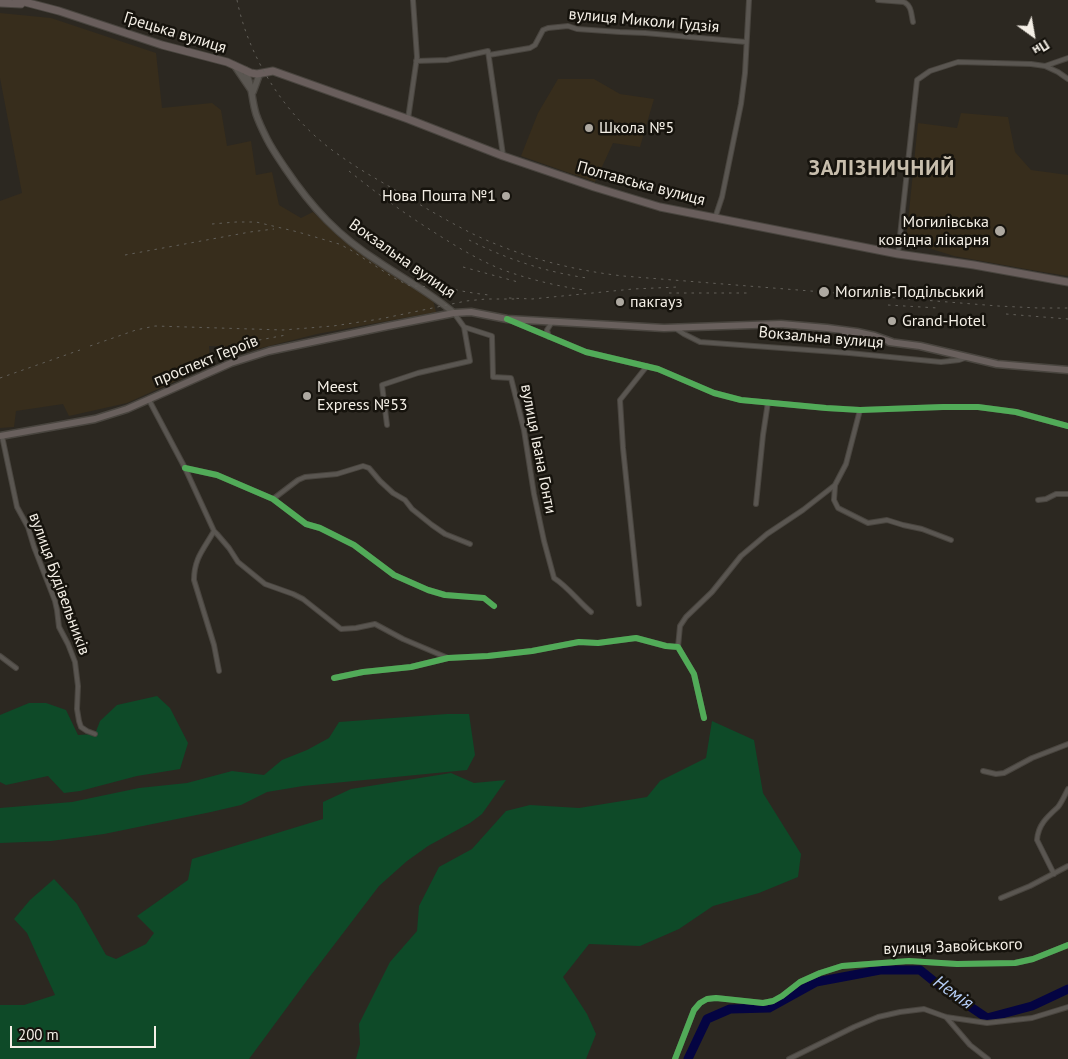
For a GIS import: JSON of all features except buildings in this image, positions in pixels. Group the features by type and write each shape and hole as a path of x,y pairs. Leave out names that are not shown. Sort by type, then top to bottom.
{"highway":[{"name":"Грецька вулиця","path":"17,0 227,62 248,72"},
{"name":"Грецька вулиця","path":"0,3 33,5"},
{"name":"Полтавська вулиця","path":"248,72 257,74 273,71 408,119 503,156 660,207 898,254 1068,282"}],"main road":[{"name":"Вокзальна вулиця","path":"234,65 252,92"},
{"name":"Вокзальна вулиця","path":"248,72 256,114 267,140 299,189 330,225 347,240 430,294 454,313 471,312 507,319 552,322 675,327 781,324 837,329 997,364 1068,370"},
{"path":"252,92 260,73"},
{"name":"проспект Героїв","path":"1,436 96,419 127,409 231,363 269,351 454,313"}],"street":[{"path":"408,119 416,61 413,0"},
{"path":"715,218 722,197 741,104 745,73 749,0"},
{"path":"878,0 908,4 910,6 912,22"},
{"name":"вулиця Миколи Гудзія","path":"416,61 447,60 530,48 535,45 543,30 568,26 577,29 746,42"},
{"path":"488,53 503,156"},
{"path":"1045,66 1068,58"},
{"path":"898,254 917,80 930,70 958,62 1045,66 1068,79"},
{"path":"387,425 382,384 418,373 470,361 464,327 454,313"},
{"path":"507,319 586,352 658,369 714,393 742,400 860,410 943,407 978,408 1016,412 1068,426"},
{"path":"549,337 547,330 552,322"},
{"name":"вулиця Івана Гонти","path":"464,327 492,336 493,377 511,378 524,430 534,494 544,541 554,578 562,583 591,612"},
{"name":"Вокзальна вулиця","path":"675,327 700,342 941,362 967,357"},
{"path":"640,604 623,448 620,400 647,366"},
{"path":"148,400 185,468 214,531 238,562 265,584 304,599 341,629 375,624 403,639 448,658"},
{"path":"756,504 768,402"},
{"path":"860,410 846,464 835,485 834,500 838,508 868,523 887,520 903,526 922,529 951,540"},
{"name":"вулиця Будівельників","path":"1,436 17,507 28,527 55,601 59,627 68,644 74,662 78,686 77,709 81,727 95,734"},
{"path":"273,499 305,477 337,474 366,466 393,493 405,500 412,509 432,525 445,534 470,544"},
{"path":"185,468 217,475 273,499 306,524 320,528 354,546 394,575 428,590 445,595 484,598 494,606"},
{"path":"704,718 694,674 678,647 680,626 686,617 712,592 741,556 767,534 803,510 835,485"},
{"path":"1038,500 1046,499 1056,494 1068,494"},
{"path":"214,531 199,556 194,570 194,580 214,645 219,671"},
{"path":"334,678 363,672 411,667 448,658 523,652 579,642 598,644 636,638 666,646 678,647"},
{"path":"0,656 16,668"},
{"path":"983,771 996,774 1004,773 1032,758 1068,744"},
{"path":"1054,874 1037,840 1037,835 1047,816 1059,806 1068,789"},
{"path":"1000,898 1030,886 1068,866"},
{"name":"вулиця Завойського","path":"675,1059 694,1010 700,1002 707,999 716,998 763,1003 773,1001 800,982 842,966 909,961 957,964 1015,963 1033,959 1068,945"},
{"path":"789,1059 878,1017 900,1012 924,1009 946,1017 987,1024 1032,1018 1068,1007"},
{"path":"946,1017 970,1045 988,1059"}],"shaded area":[{"path":"0,13 51,18 156,53 162,108 212,103 221,110 227,146 251,141 256,175 272,172 279,205 301,218 313,212 340,238 432,296 436,312 317,334 221,358 218,346 209,346 210,360 198,371 127,403 69,416 63,404 16,411 14,427 0,428 0,201 22,193 0,78"},
{"name":"Школа №5","path":"558,79 594,79 620,94 654,99 640,147 613,143 595,182 521,156 538,113"},
{"path":"961,113 1008,117 1015,152 1031,170 1068,175 1068,276 954,256 906,241 918,123 957,128"}],"green space":[{"path":"157,696 170,708 188,743 180,769 137,776 80,791 64,793 48,776 6,785 0,782 0,715 29,703 46,703 66,710 78,735 95,734 100,721 117,705"},
{"path":"469,714 475,755 467,770 303,786 267,792 241,805 104,834 51,841 0,843 0,808 72,802 139,788 187,783 232,771 264,775 282,760 307,750 329,738 339,722"},
{"path":"712,721 754,740 763,793 801,854 798,877 759,893 713,906 679,929 640,946 589,944 563,977 587,1014 596,1034 586,1059 356,1059 360,1044 359,1024 390,962 417,931 419,906 439,867 472,849 506,811 530,805 579,808 647,797 660,781 706,758"},
{"path":"451,773 474,783 506,780 482,814 470,823 428,846 407,861 379,886 249,1059 0,1059 0,1005 24,1005 55,995 27,933 14,919 30,900 54,879 77,904 106,955 116,959 146,944 154,933 137,916 188,880 192,859 323,819 323,802 351,789"}],"waterway":[{"name":"Немія","path":"688,1059 707,1019 730,1009 769,1008 816,982 880,970 920,970 941,987 987,1018 1032,1006 1068,989"}],"railway":[{"path":"237,0 251,45 273,87 287,106 320,141 356,166 432,212 473,234 509,249 565,266 623,276 998,306 1068,308"},
{"path":"349,171 419,222 457,247 486,262 506,271 535,280 584,290"},
{"path":"212,224 256,222 298,232 339,244 408,285 437,287"},
{"path":"125,255 274,229"},
{"path":"469,240 526,264 587,278"},
{"path":"371,242 409,269 433,282 453,289 489,295"},
{"path":"463,267 518,282"},
{"path":"509,298 532,299 633,289 678,287"},
{"path":"669,293 747,293"},
{"path":"90,346 136,330 155,326 283,330 333,326 380,319 466,301 516,299"},
{"path":"888,305 938,308"},
{"path":"1006,314 1068,319"},
{"path":"222,347 286,335"},
{"path":"0,378 80,350"}],"cycle path":[{"path":"507,319 586,352 658,369 714,393 741,400 860,410 978,407 1016,412 1068,426"},
{"path":"185,468 217,475 273,499 306,524 320,528 354,545 394,575 428,590 445,595 484,598 494,606"},
{"path":"334,678 363,672 411,667 448,658 488,656 532,651 579,642 598,643 636,638 666,646 678,647 694,674 704,718"},
{"path":"675,1059 694,1010 707,999 716,998 763,1003 773,1001 800,982 842,966 909,961 957,964 1015,963 1033,959 1068,945"}],"place":[{"name":"Школа №5","path":"589,128"},
{"name":"Нова Пошта №1","path":"506,196"},
{"name":"Могилівська ковідна лікарня","path":"1000,231"},
{"name":"Могилів-Подільський","path":"824,292"},
{"name":"пакгауз","path":"620,302"},
{"name":"Grand-Hotel","path":"892,321"},
{"name":"Meest Express №53","path":"307,396"}],"district":[{"name":"ЗАЛІЗНИЧНИЙ","path":"882,169"}]}
